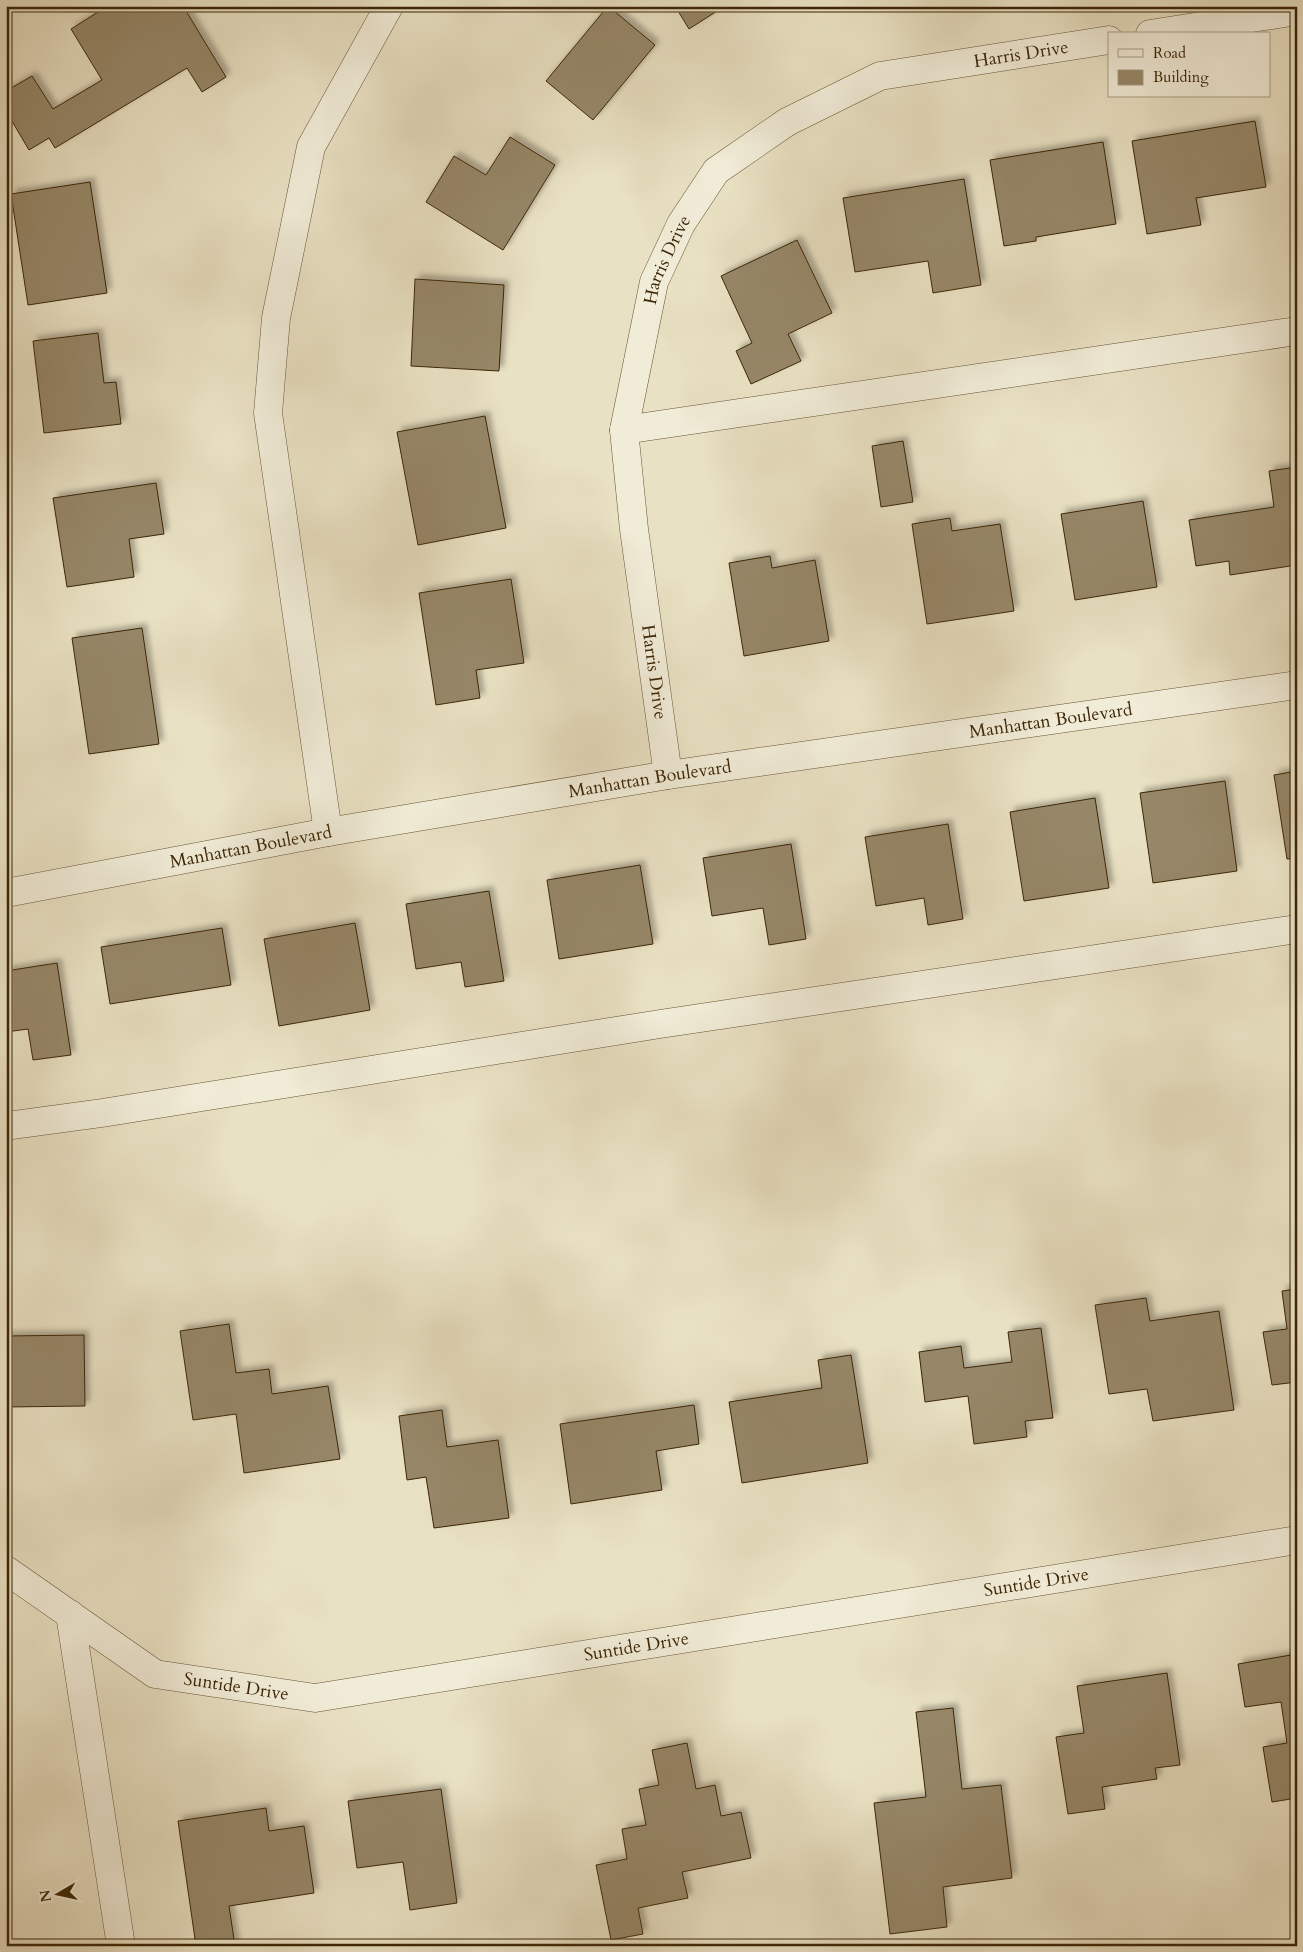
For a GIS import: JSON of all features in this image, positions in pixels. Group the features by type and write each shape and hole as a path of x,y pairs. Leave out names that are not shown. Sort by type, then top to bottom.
{"street":[{"path":"328,832 268,413 276,318 311,148 389,6"},
{"path":"1163,32 1297,11"},
{"name":"Harris Drive","path":"668,775 634,529 624,430 654,282 681,224 716,171 787,122 880,76 1108,40"},
{"path":"624,430 1297,331"},
{"name":"Manhattan Boulevard","path":"6,893 328,832 668,775 1297,685"},
{"path":"6,1126 112,1112 669,1022 1297,929"},
{"name":"Suntide Drive","path":"6,1570 155,1674 315,1698 1297,1540"},
{"path":"70,1614 121,1946"}],"building":[{"path":"114,6 183,6 226,77 202,92 187,68 55,148 49,138 29,150 6,111 6,91 32,76 53,109 102,80 71,29 106,7 107,10"},
{"path":"608,6 655,45 593,120 546,81"},
{"path":"675,6 725,6 689,29"},
{"path":"1255,121 1266,187 1196,198 1201,225 1147,234 1132,141"},
{"path":"510,137 555,165 503,250 426,202 454,156 486,175"},
{"path":"1103,142 1116,224 1036,237 1036,241 1004,246 990,160"},
{"path":"964,179 981,285 933,293 928,261 855,272 843,198"},
{"path":"90,182 107,293 28,305 11,194"},
{"path":"797,240 832,313 788,334 801,361 751,384 736,351 752,343 721,276"},
{"path":"415,279 504,285 499,371 411,366"},
{"path":"98,333 104,383 116,382 121,424 44,433 33,341"},
{"path":"485,416 506,528 418,545 397,432"},
{"path":"903,441 913,502 881,507 872,446"},
{"path":"1297,467 1297,565 1230,575 1229,561 1196,566 1189,520 1274,507 1269,471"},
{"path":"156,483 164,534 129,539 134,577 67,587 53,498"},
{"path":"1143,501 1157,587 1075,600 1061,514"},
{"path":"950,518 952,531 1000,524 1014,611 927,624 912,524"},
{"path":"770,556 772,568 815,560 829,641 744,656 729,563"},
{"path":"511,579 524,663 476,670 480,698 436,705 419,593"},
{"path":"142,628 159,744 89,754 72,638"},
{"path":"1297,771 1297,858 1287,859 1274,775"},
{"path":"1225,781 1237,871 1153,883 1140,793"},
{"path":"1095,798 1109,888 1024,901 1010,812"},
{"path":"948,824 963,919 928,925 924,898 876,906 865,837"},
{"path":"791,844 806,939 769,945 763,908 712,916 703,858"},
{"path":"640,865 653,944 559,959 547,880"},
{"path":"489,891 504,981 465,987 461,962 416,969 406,904"},
{"path":"355,923 370,1010 279,1026 264,939"},
{"path":"222,928 231,985 110,1004 101,947"},
{"path":"57,963 71,1055 33,1060 28,1029 6,1032 6,971"},
{"path":"1297,1289 1297,1382 1272,1385 1263,1332 1287,1329 1282,1291"},
{"path":"1146,1298 1150,1321 1219,1311 1234,1410 1153,1421 1147,1389 1109,1394 1095,1305"},
{"path":"229,1324 236,1373 269,1369 272,1394 328,1386 340,1459 244,1473 236,1414 193,1420 180,1331"},
{"path":"1041,1328 1053,1418 1025,1421 1027,1437 974,1444 968,1396 925,1402 919,1352 961,1346 964,1368 1012,1362 1008,1332"},
{"path":"84,1335 85,1406 6,1407 6,1336"},
{"path":"851,1355 868,1463 742,1483 729,1402 822,1388 818,1360"},
{"path":"694,1405 699,1444 656,1451 662,1490 571,1504 560,1424"},
{"path":"442,1410 447,1447 498,1440 509,1518 434,1528 426,1477 407,1480 399,1416"},
{"path":"1297,1654 1297,1798 1272,1802 1263,1747 1287,1743 1281,1702 1245,1707 1238,1664"},
{"path":"1167,1673 1180,1765 1155,1768 1157,1779 1102,1787 1105,1809 1068,1814 1056,1737 1084,1733 1077,1686"},
{"path":"953,1708 962,1789 1001,1785 1012,1878 943,1887 947,1927 890,1934 874,1803 926,1797 916,1712"},
{"path":"687,1743 696,1789 715,1785 721,1816 741,1812 751,1858 682,1872 688,1898 638,1908 643,1934 611,1940 596,1865 627,1859 622,1829 646,1825 639,1789 659,1785 652,1750"},
{"path":"441,1789 457,1903 410,1910 403,1862 357,1868 348,1801"},
{"path":"266,1808 269,1831 304,1826 314,1893 229,1906 235,1946 196,1946 178,1821"}]}
